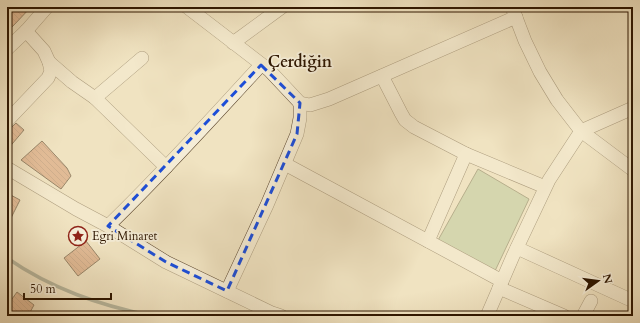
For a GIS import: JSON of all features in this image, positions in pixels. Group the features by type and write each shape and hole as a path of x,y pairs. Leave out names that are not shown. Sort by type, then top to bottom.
{"street":[{"path":"7,49 26,31 47,7"},
{"path":"187,7 269,70 300,103 310,104 329,99 382,76 514,12 525,41 556,100 581,132 633,170"},
{"path":"234,43 282,7"},
{"path":"7,121 48,78 51,71 44,51 26,31"},
{"path":"95,98 142,58"},
{"path":"48,62 72,82 95,98 166,167"},
{"path":"108,226 166,167 261,64"},
{"path":"382,76 405,120 414,127 466,154 546,187"},
{"path":"226,291 267,205 297,134 300,118 300,103"},
{"path":"487,316 549,180 581,132 633,108"},
{"path":"428,241 466,154"},
{"path":"285,164 428,241 501,285 564,316"},
{"path":"7,168 108,226 166,262 281,316"},
{"path":"517,248 633,301"},
{"path":"583,316 592,301"}],"highlighted area":[{"path":"261,65 300,103 297,134 227,291 166,262 108,226"}],"green space":[{"path":"478,169 529,199 495,271 437,242"}],"building":[{"path":"7,7 31,7 7,31"},
{"path":"16,123 24,130 7,150 7,129"},
{"path":"42,141 67,168 71,176 61,189 21,160"},
{"path":"7,193 20,200 7,226"},
{"path":"86,241 100,259 78,276 64,258"},
{"path":"17,292 34,305 28,316 17,316 7,310 7,306"}],"waterway":[{"path":"7,258 41,279 76,294 113,307 152,316"}],"place":[{"name":"Egri Minaret","path":"78,236"}],"district":[{"name":"Çerdiğin","path":"300,61"}]}
